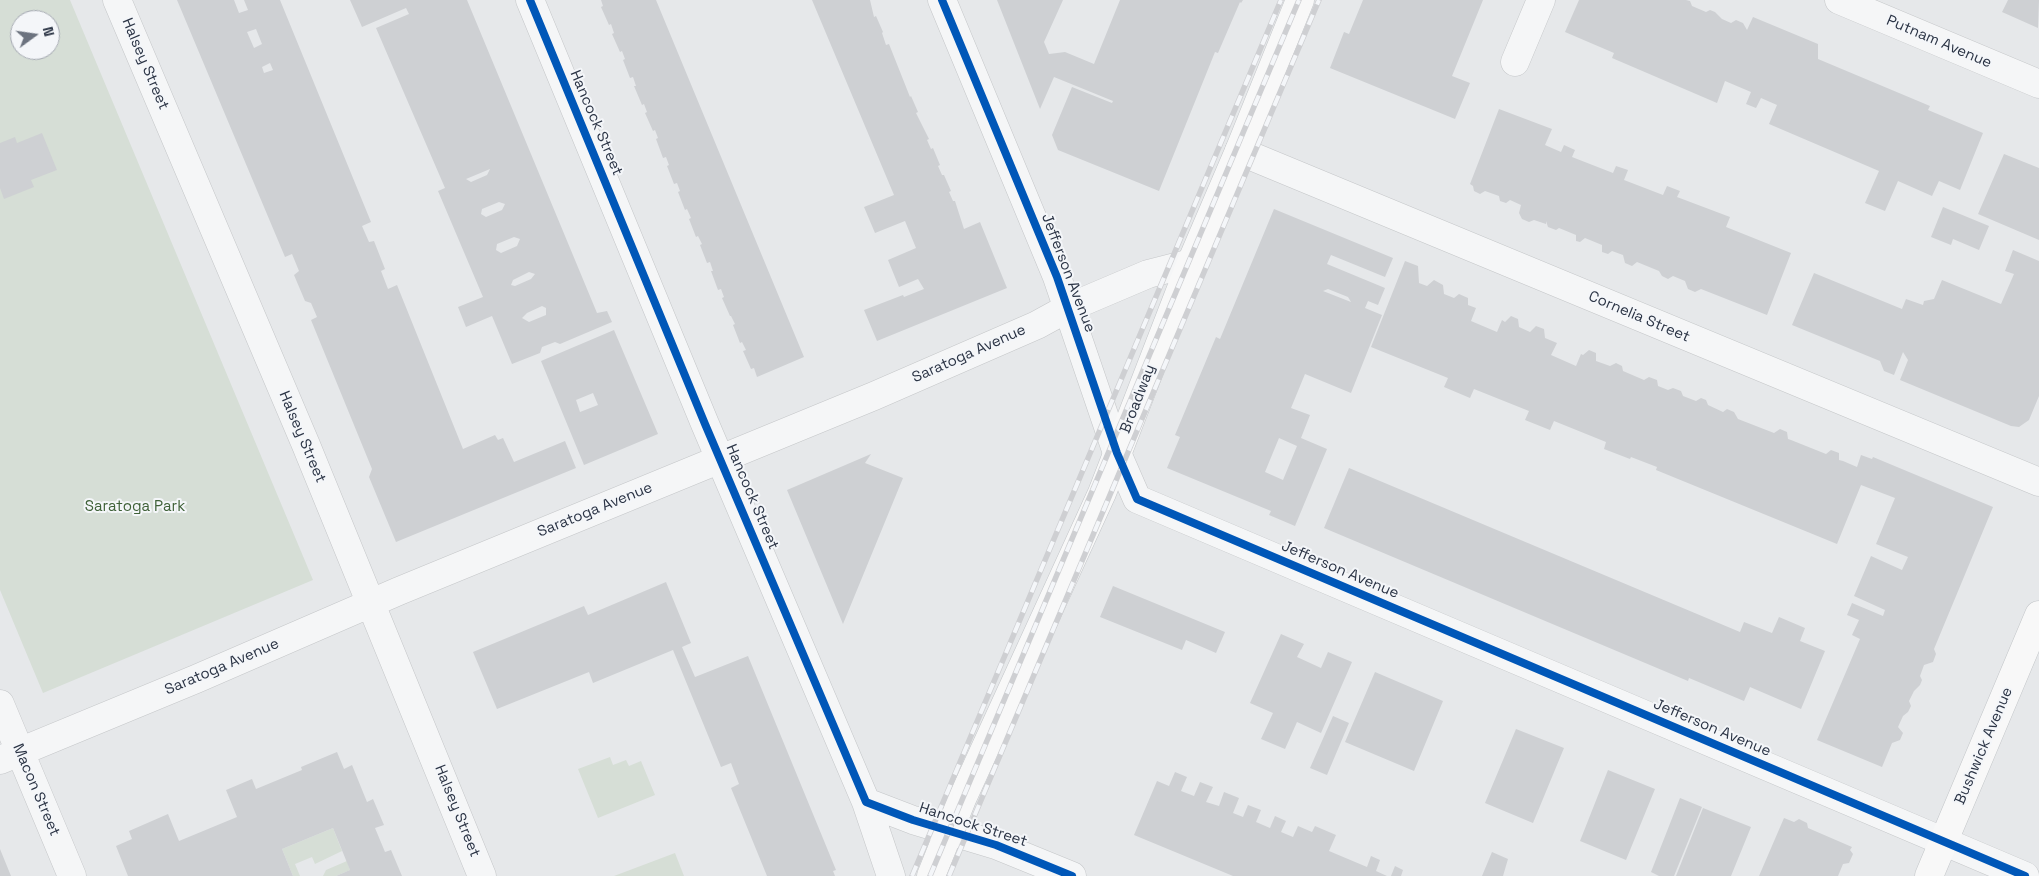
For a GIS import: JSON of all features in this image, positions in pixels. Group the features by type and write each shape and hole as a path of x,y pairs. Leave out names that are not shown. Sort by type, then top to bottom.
{"main road":[{"name":"Broadway","path":"931,876 949,831 1102,493 1191,263 1300,0"},
{"name":"Bushwick Avenue","path":"1929,876 2039,615"}],"street":[{"name":"Halsey Street","path":"118,0 371,603 482,876"},
{"name":"Hancock Street","path":"530,0 721,460 866,802 891,876"},
{"name":"Jefferson Avenue","path":"942,0 1057,277 1117,453 1137,499 2025,876"},
{"path":"1515,62 1541,0"},
{"name":"Putnam Avenue","path":"1839,0 2039,84"},
{"name":"Cornelia Street","path":"1239,151 2039,482"},
{"name":"Saratoga Avenue","path":"10,756 196,679 371,603 721,460 1028,329 1068,308 1148,274 1191,263"},
{"name":"Macon Street","path":"0,704 10,756 72,876"},
{"name":"Hancock Street","path":"866,802 913,820 996,845 1072,876"}],"green space":[{"name":"Saratoga Park","path":"0,0 70,0 313,580 43,693 0,590"},
{"path":"610,757 613,765 626,760 629,766 641,761 655,795 598,818 578,769"},
{"path":"333,828 342,851 315,864 312,857 295,864 300,876 293,876 282,849"},
{"path":"675,853 684,876 614,876"},
{"path":"347,861 350,870 336,876 323,876 326,870"}],"building":[{"path":"177,0 234,0 239,13 248,10 244,0 280,0 371,222 362,226 369,242 374,241 385,269 381,271 388,289 397,285 463,449 495,435 498,440 503,438 514,462 565,441 576,468 396,542 369,477 372,469 311,320 317,317 311,303 305,301 294,275 299,271 292,254 285,257","holes":["256,29 262,44 254,48 247,32","270,63 273,70 264,73 262,67"]},
{"path":"350,0 467,0 597,313 607,311 612,322 560,344 555,342 542,347 540,353 512,364 492,316 466,327 458,307 483,297 438,191 445,188 376,28 409,14 406,8 362,27","holes":["490,169 487,175 471,182 466,179","499,202 505,204 502,210 486,217 481,214 482,209","514,237 520,239 517,246 501,253 496,250 497,244","529,272 535,274 531,279 515,286 511,285 513,280","542,306 546,308 546,315 529,322 522,318 527,313"]},
{"path":"601,0 656,0 804,357 757,377 754,368 751,369 743,351 746,350 742,342 740,343 733,325 735,324 722,298 724,297 721,289 718,290 711,271 713,271 710,262 707,263 700,245 702,244 698,236 696,237 689,219 691,218 687,209 685,210 678,192 680,191 677,183 674,184 667,166 669,165 666,157 663,158 656,139 658,138 655,130 653,131 645,113 647,112 634,86 636,86 633,77 630,78 623,60 625,59 622,51 620,52 612,34 614,33 611,24 609,25 601,7 603,6"},
{"path":"812,0 870,0 874,17 876,16 883,32 886,45 889,44 918,112 916,113 929,139 927,140 931,149 933,148 942,175 944,175 951,191 949,192 953,201 955,201 964,229 980,222 1007,288 877,341 864,310 924,289 918,279 899,287 888,260 916,248 905,221 875,233 864,207 894,195"},
{"path":"997,0 1063,0 1044,42 1049,54 1065,52 1094,64 1120,0 1243,0 1240,2 1218,53 1215,52 1159,191 1058,150 1052,135 1072,87 1112,103 1113,101 1054,77 1040,109"},
{"path":"1363,0 1483,0 1452,76 1470,83 1455,119 1330,68 1344,32 1349,34"},
{"path":"1579,0 1686,0 1690,1 1692,6 1706,12 1710,10 1715,12 1722,19 1731,23 1736,20 1743,23 1747,30 1753,17 1818,44 1818,59 1930,106 1928,110 1983,133 1960,190 1939,181 1932,196 1898,181 1885,211 1865,203 1879,171 1769,124 1777,105 1761,98 1756,108 1746,104 1751,92 1725,81 1717,103 1612,58 1614,53 1565,32"},
{"path":"2008,0 2039,0 2038,28 2002,12"},
{"path":"1499,109 1552,129 1545,145 1561,152 1564,145 1575,150 1572,157 1613,173 1616,166 1628,170 1624,180 1663,195 1667,186 1680,191 1677,197 1730,217 1726,227 1791,253 1767,315 1701,289 1695,292 1688,289 1685,281 1673,276 1668,279 1662,276 1659,271 1637,262 1632,266 1625,263 1623,255 1612,251 1608,254 1602,252 1602,245 1585,238 1580,242 1576,241 1576,235 1559,228 1556,230 1548,227 1546,221 1546,224 1534,220 1529,222 1522,219 1519,213 1521,205 1510,200 1506,203 1500,201 1499,196 1485,191 1480,194 1474,191 1473,186 1470,184"},
{"path":"42,133 57,170 31,180 34,187 4,199 0,188 0,143 15,137 17,143"},
{"path":"2004,154 2039,168 2039,240 1978,214"},
{"path":"1943,207 1989,226 1979,250 1953,239 1951,245 1931,237"},
{"path":"1274,209 1393,258 1385,277 1331,255 1327,264 1385,288 1378,305 1368,301 1365,308 1382,315 1351,393 1305,374 1291,408 1310,415 1301,438 1327,449 1295,526 1269,515 1271,511 1167,468 1180,437 1175,435 1216,337 1220,339","holes":["1328,289 1348,297 1351,302 1323,291","1279,438 1297,446 1283,480 1265,472"]},
{"path":"2013,250 2039,261 2039,396 2029,420 2019,427 2011,426 1900,380 1908,360 1903,352 1894,375 1884,371 1880,361 1792,325 1814,273 1902,309 1906,299 1923,305 1924,301 1934,299 1942,280 2001,304 2014,274 2005,271"},
{"path":"1405,261 1418,266 1419,283 1427,286 1434,280 1443,285 1444,294 1454,298 1459,294 1468,298 1468,305 1476,308 1471,321 1497,332 1502,320 1505,322 1511,316 1518,319 1519,327 1530,332 1536,326 1544,329 1545,338 1557,343 1551,355 1576,366 1581,354 1583,355 1589,350 1596,353 1596,361 1610,366 1616,363 1622,366 1623,371 1644,380 1649,377 1657,380 1658,386 1668,390 1673,388 1681,391 1683,396 1696,401 1701,398 1706,400 1708,405 1723,412 1727,409 1734,412 1738,419 1774,433 1780,429 1787,432 1788,439 1826,454 1831,450 1839,453 1839,460 1857,467 1861,455 1872,459 1873,457 1993,507 1934,649 1936,654 1933,662 1924,665 1920,676 1922,680 1920,685 1914,691 1909,701 1911,706 1903,716 1898,727 1903,733 1900,740 1892,743 1882,767 1817,740 1860,639 1852,635 1859,620 1847,615 1852,603 1883,616 1885,610 1854,596 1871,556 1902,570 1908,557 1876,544 1895,498 1861,485 1837,544 1656,470 1657,467 1604,449 1606,442 1554,421 1550,430 1525,420 1529,411 1474,389 1470,398 1444,387 1448,378 1371,347"},
{"path":"614,330 658,434 584,465 541,361","holes":["593,393 598,405 580,412 576,400"]},
{"path":"871,454 865,463 903,478 843,624 787,490"},
{"path":"1349,468 1740,632 1744,622 1772,633 1779,617 1805,628 1800,641 1825,651 1801,709 1750,687 1744,701 1689,678 1688,681 1324,528"},
{"path":"666,582 691,643 682,647 695,677 748,656 836,870 833,871 835,876 767,876 731,788 739,784 731,763 721,767 673,650 593,683 589,672 497,709 473,652 584,606 588,615"},
{"path":"1113,586 1225,632 1216,653 1186,640 1182,650 1100,617"},
{"path":"1281,634 1304,644 1297,657 1321,668 1328,652 1352,662 1321,733 1297,722 1285,749 1261,739 1273,713 1250,703"},
{"path":"1375,672 1443,701 1414,771 1345,742"},
{"path":"1333,716 1349,723 1327,775 1310,768"},
{"path":"1516,729 1564,748 1533,823 1485,803"},
{"path":"337,752 344,769 352,765 367,802 373,799 384,825 375,828 385,852 391,850 402,876 336,876 350,870 333,828 282,849 293,876 128,876 116,846 132,839 129,831 168,814 179,841 237,817 226,790 252,779 256,789 302,770 301,767"},
{"path":"1608,770 1655,789 1626,860 1580,841"},
{"path":"1175,772 1187,777 1181,791 1194,796 1200,782 1213,787 1206,802 1219,806 1224,792 1239,798 1233,813 1243,817 1248,805 1261,810 1256,822 1270,828 1275,816 1286,821 1281,832 1293,837 1298,826 1312,832 1315,826 1336,835 1329,851 1367,867 1371,856 1380,860 1376,871 1387,876 1233,876 1134,835 1157,781 1169,786"},
{"path":"1680,798 1702,807 1674,876 1659,876 1651,872"},
{"path":"1703,808 1751,827 1731,876 1676,876"},
{"path":"1784,818 1794,822 1799,819 1807,823 1808,828 1852,847 1850,850 1853,854 1849,863 1843,864 1838,876 1759,876"},
{"path":"0,849 11,876 0,876"},
{"path":"1492,852 1508,859 1503,876 1482,876"},
{"path":"1395,866 1403,870 1401,876 1391,876"}],"railway":[{"path":"912,876 1281,0"},
{"path":"930,876 1299,0"},
{"path":"949,876 1319,0"}],"cycle path":[{"path":"530,0 705,424 866,802 913,820 996,845 1072,876"},
{"path":"942,0 1057,277 1117,453 1137,499 2025,876"}]}
